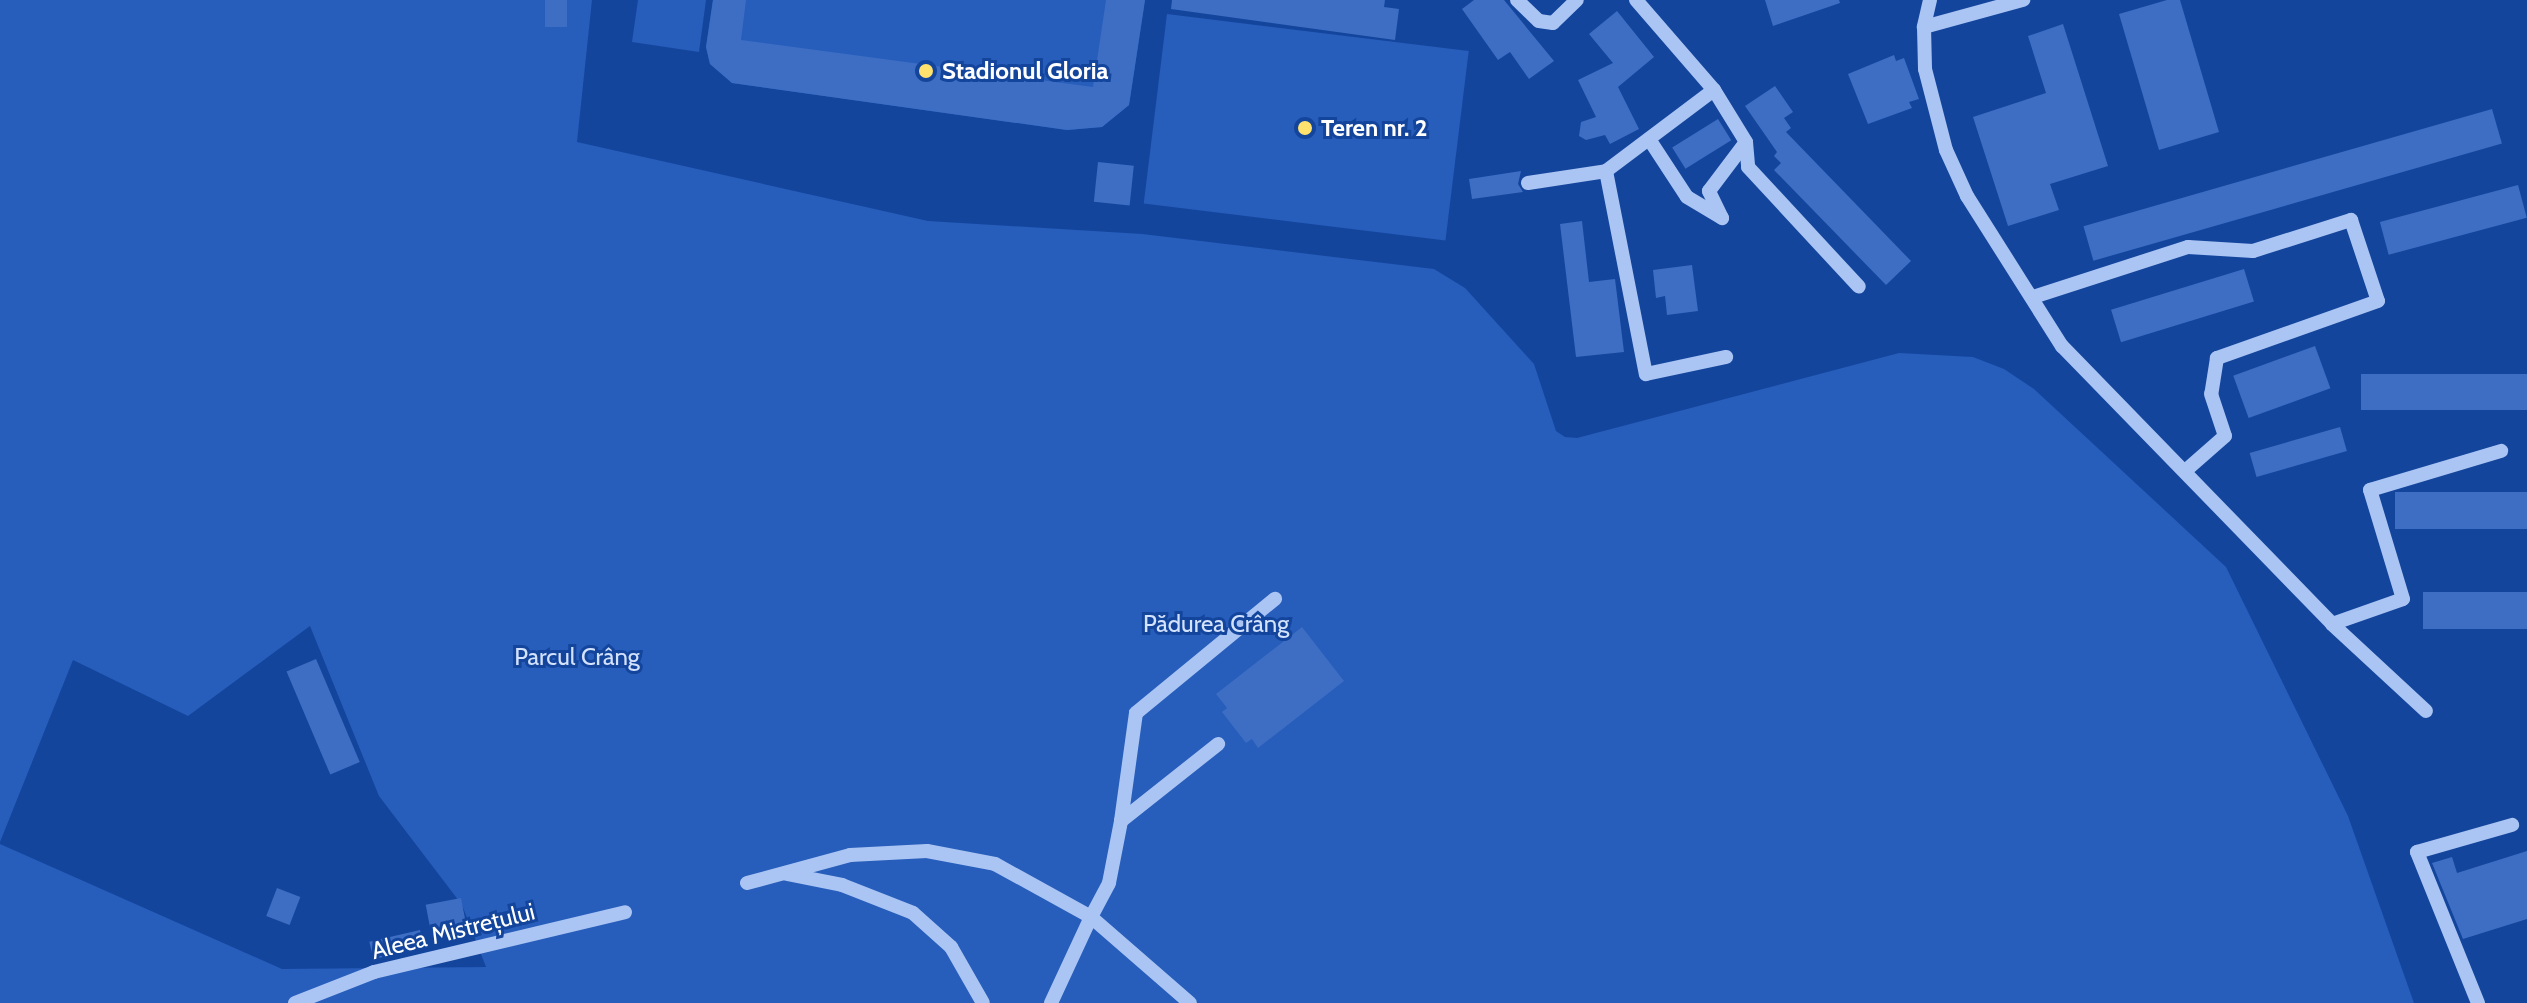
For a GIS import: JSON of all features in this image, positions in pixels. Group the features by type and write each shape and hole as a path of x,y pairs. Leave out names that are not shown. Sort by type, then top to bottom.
{"lane":[{"path":"1517,0 1539,21 1553,23 1577,0"},
{"path":"1636,0 1714,90 1746,142 1748,167"},
{"path":"1930,0 1924,27 1925,69 1946,150 1967,196 2062,346 2332,624 2426,711"},
{"path":"1924,27 2023,0"},
{"path":"1528,183 1606,171 1714,90"},
{"path":"1649,139 1687,197 1722,218 1709,191"},
{"path":"1687,197 1709,191 1746,142"},
{"path":"1729,162 1748,167 1859,287"},
{"path":"1606,171 1646,374 1726,357"},
{"path":"2033,297 2188,247 2253,251 2351,220 2378,301 2217,358 2211,394 2225,436 2185,471"},
{"path":"2332,624 2403,599 2370,490 2501,451"},
{"path":"1051,1003 1109,883 1136,713 1275,599"},
{"path":"1121,821 1218,744"},
{"path":"2478,1003 2417,852 2512,825"},
{"path":"747,883 850,855 927,851 995,864 1091,917 1190,1003"},
{"path":"783,873 842,885 913,913 951,947 983,1003"},
{"name":"Aleea Mistrețului","path":"295,1003 374,972 625,912"}],"green space":[{"name":"Pădurea Crâng","path":"0,0 592,0 577,142 928,221 1142,234 1434,269 1465,288 1534,364 1556,431 1565,437 1577,438 1899,353 1973,357 2004,369 2034,389 2226,567 2348,816 2414,1003 0,1003 0,844 282,969 486,967 462,905 379,796 310,626 188,716 73,660 0,842"},
{"path":"638,0 706,0 699,52 632,42"},
{"name":"Stadionul Gloria","path":"713,0 1145,0 1129,105 1102,127 1067,130 732,83 710,64 706,47"},
{"name":"Teren nr. 2","path":"1167,14 1469,51 1445,241 1144,204"}],"building":[{"path":"545,0 567,0 567,27 545,27"},
{"path":"713,0 746,0 741,40 1093,87 1106,0 1145,0 1129,105 1102,127 1067,130 732,83 710,64 706,47"},
{"path":"1172,0 1385,0 1384,7 1399,9 1395,40 1171,9"},
{"path":"1474,0 1504,0 1554,61 1529,79 1510,52 1498,60 1462,9"},
{"path":"1765,0 1839,0 1840,3 1773,26"},
{"path":"2167,0 2180,0 2219,132 2159,150 2119,14"},
{"path":"1617,11 1654,57 1618,87 1639,129 1610,144 1605,135 1586,140 1579,136 1581,122 1596,117 1578,80 1613,63 1589,34"},
{"path":"2063,24 2108,166 2050,184 2059,210 2008,226 1973,117 2046,93 2028,36"},
{"path":"1894,55 1896,61 1904,58 1919,99 1909,102 1912,108 1868,124 1848,74"},
{"path":"1775,86 1793,112 1784,118 1791,128 1786,132 1911,261 1886,285 1774,170 1781,163 1774,156 1777,152 1745,106"},
{"path":"2492,109 2502,144 2093,261 2083,226"},
{"path":"1718,119 1731,140 1685,169 1672,148"},
{"path":"1098,162 1134,166 1130,206 1094,202"},
{"path":"1521,171 1518,184 1523,192 1472,199 1469,179"},
{"path":"2518,185 2527,218 2389,255 2380,222"},
{"path":"1582,221 1589,282 1615,279 1624,352 1576,357 1560,224"},
{"path":"1692,265 1698,311 1667,315 1665,296 1656,298 1653,270"},
{"path":"2244,269 2254,302 2121,342 2111,310"},
{"path":"2315,346 2330,388 2249,418 2233,376"},
{"path":"2361,374 2527,374 2527,410 2361,410"},
{"path":"2340,427 2347,451 2257,477 2250,453"},
{"path":"2395,492 2527,492 2527,529 2395,529"},
{"path":"2423,592 2527,592 2527,629 2423,629"},
{"path":"1302,627 1344,681 1258,748 1252,739 1246,743 1222,712 1227,708 1216,694"},
{"path":"316,659 360,762 330,775 287,672"},
{"path":"2527,851 2527,919 2463,939 2432,863 2452,857 2457,873"},
{"path":"277,888 300,897 290,925 266,916"},
{"path":"461,898 468,934 433,941 426,905"},
{"path":"420,930 424,948 373,959 369,942"}],"place":[{"name":"Stadionul Gloria","path":"926,71"},
{"name":"Teren nr. 2","path":"1305,128"}],"park label":[{"name":"Parcul Crâng","path":"577,657"}]}
